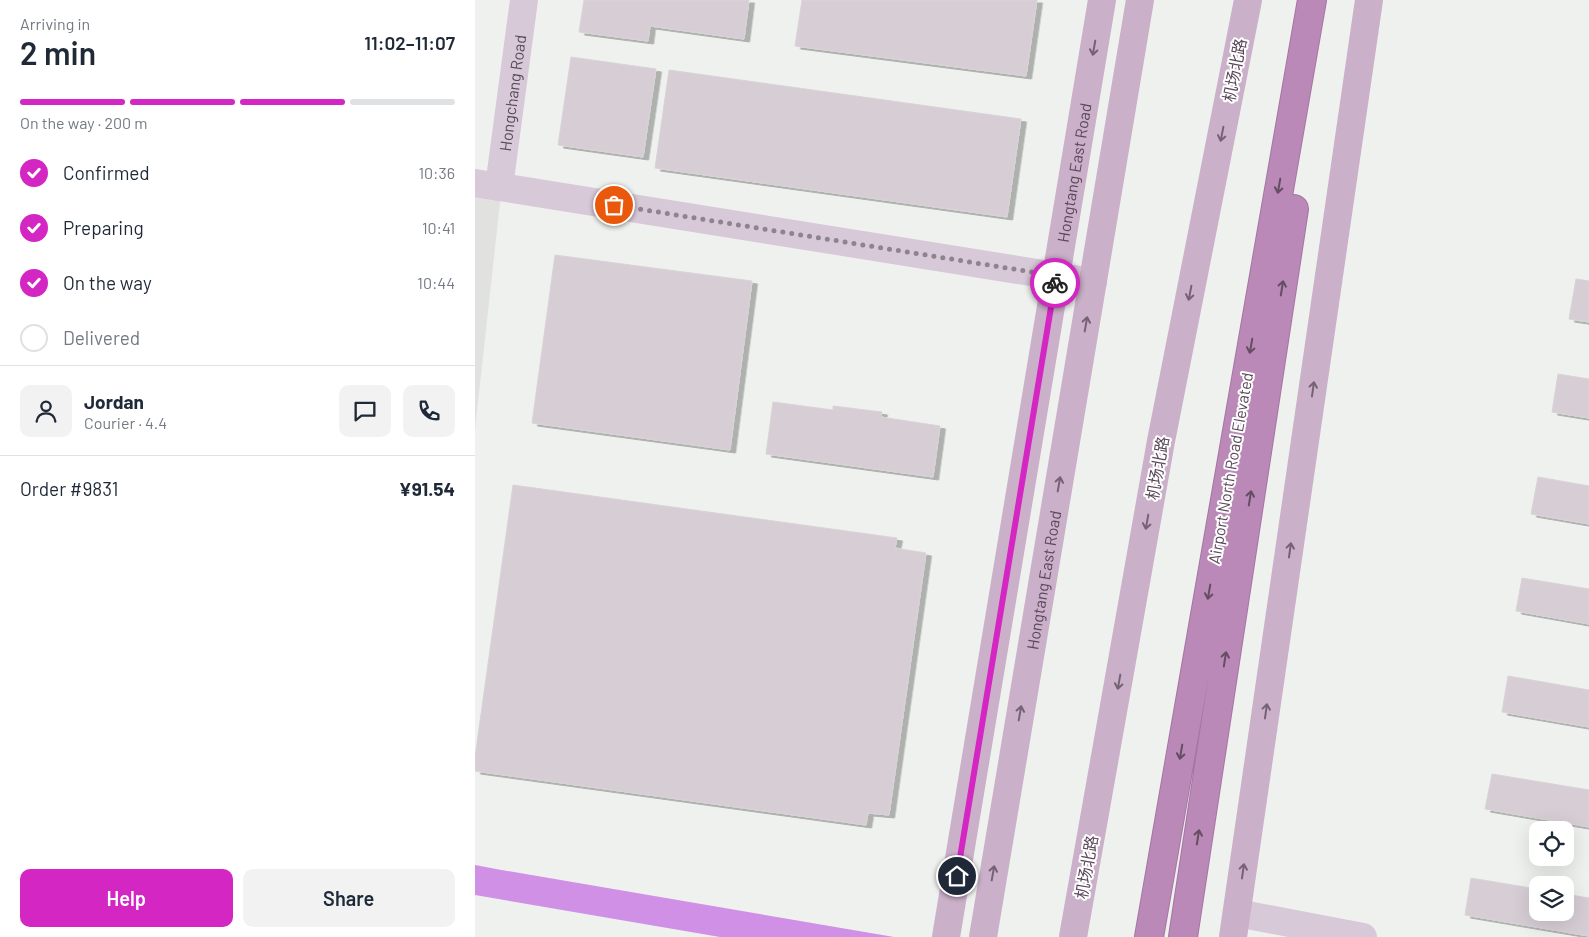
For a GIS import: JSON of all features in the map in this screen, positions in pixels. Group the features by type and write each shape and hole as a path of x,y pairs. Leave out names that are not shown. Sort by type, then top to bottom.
{"highway":[{"name":"Airport North Road Elevated","path":"1149,937 1315,1"},
{"name":"Airport North Road Elevated","path":"1183,937 1315,1"}],"main road":[{"name":"Hongtang East Road","path":"948,926 1102,0"},
{"name":"Hongtang East Road","path":"984,929 1140,0"},
{"name":"机场北路","path":"1073,937 1161,442 1248,0"},
{"path":"1235,925 1369,0"}],"street":[{"name":"Hongchang Road","path":"487,185 525,0"},
{"path":"487,185 1093,282"},
{"path":"1235,925 1363,937"}],"shaded area":[{"path":"475,191 501,194 475,429"},
{"path":"475,865 894,937 720,937 475,895"}],"building":[{"path":"584,0 749,0 744,39 650,26 648,41 579,32"},
{"path":"802,0 1037,0 1026,76 795,46"},
{"path":"571,57 656,69 643,157 558,145"},
{"path":"669,70 1021,119 1007,217 655,168"},
{"path":"555,255 752,281 730,450 532,423"},
{"path":"1576,279 1589,281 1589,322 1569,319"},
{"path":"1558,374 1589,379 1589,418 1552,412"},
{"path":"773,402 833,410 833,406 882,412 881,417 940,426 933,477 766,454"},
{"path":"1538,477 1589,486 1589,524 1531,514"},
{"path":"513,485 897,538 895,548 926,553 889,815 868,813 866,825 475,771 475,757"},
{"path":"1522,578 1589,589 1589,624 1516,611"},
{"path":"1508,676 1589,690 1589,727 1502,712"},
{"path":"1492,774 1589,790 1589,827 1574,824 1574,821 1554,821 1485,809"},
{"path":"1471,878 1529,888 1529,921 1574,921 1574,896 1589,898 1589,936 1465,915"}],"way so far":[{"path":"614,205 1057,276 1055,283"}],"route":[{"path":"957,876 1055,283"}]}
